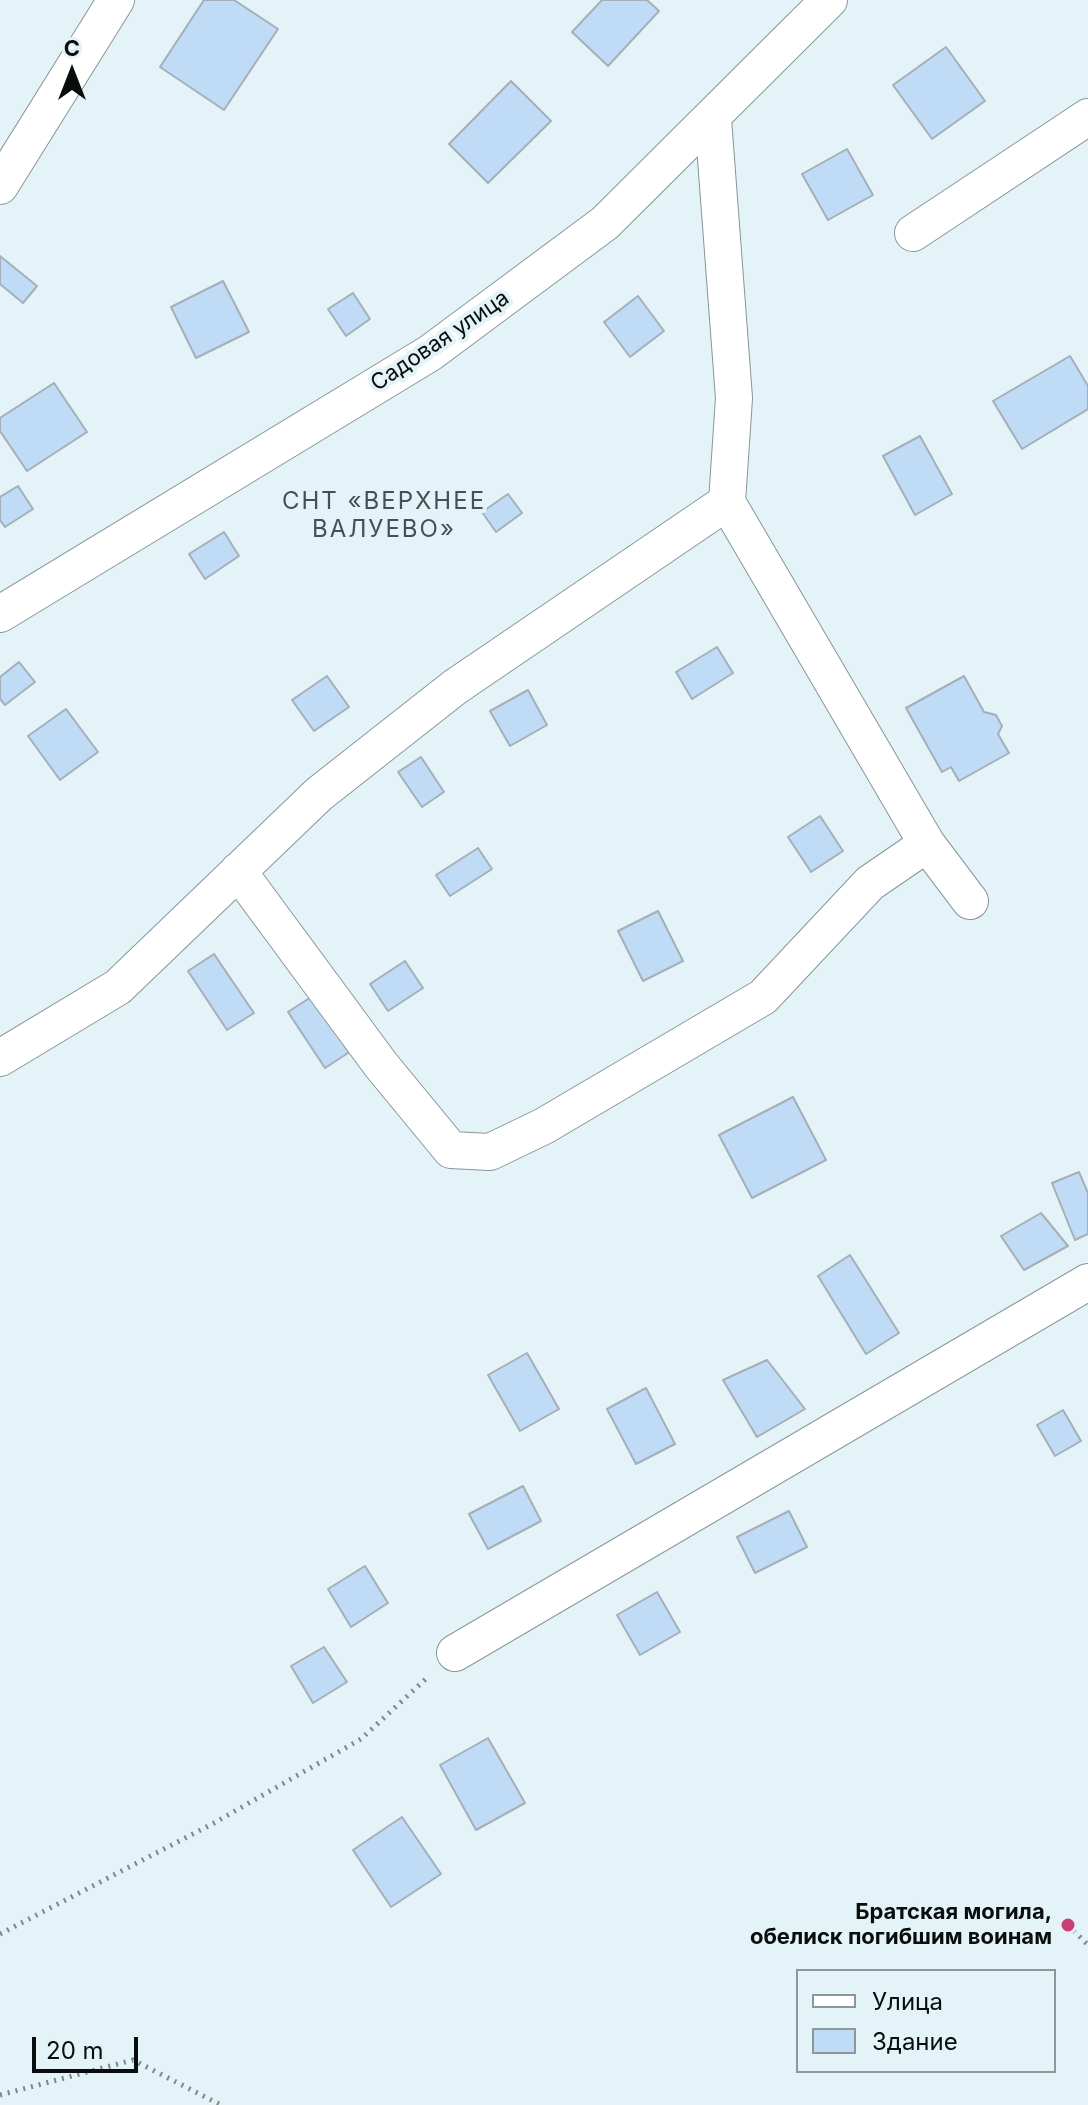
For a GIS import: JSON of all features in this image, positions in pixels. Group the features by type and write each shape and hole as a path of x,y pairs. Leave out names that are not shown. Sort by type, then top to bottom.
{"street":[{"path":"0,186 116,0"},
{"name":"Садовая улица","path":"0,614 430,353 605,223 713,119 829,0"},
{"path":"913,233 1088,117"},
{"path":"713,119 734,398 727,502 927,844 970,901"},
{"path":"0,1058 118,987 319,794 455,687 727,502"},
{"path":"238,871 381,1065 451,1150 490,1152 544,1126 763,997 870,883 927,844"},
{"path":"455,1653 1088,1282"}],"path":[{"path":"0,1934 214,1823 361,1739 455,1653"},
{"path":"1068,1925 1088,1945"},
{"path":"0,2095 133,2060 221,2105"}],"building":[{"path":"204,0 234,0 278,29 224,110 160,67"},
{"path":"602,0 647,0 659,11 608,66 572,32"},
{"path":"946,47 985,101 932,139 893,85"},
{"path":"511,81 551,121 488,183 449,144"},
{"path":"847,149 873,195 828,220 802,174"},
{"path":"0,256 37,286 23,303 0,284"},
{"path":"223,281 249,332 196,358 171,307"},
{"path":"353,293 370,319 346,336 328,309"},
{"path":"638,296 664,331 630,357 604,322"},
{"path":"1070,356 1088,386 1088,409 1022,449 993,401"},
{"path":"54,383 87,432 27,471 0,431 0,418"},
{"path":"920,436 952,494 915,515 883,456"},
{"path":"18,486 33,509 5,527 0,520 0,497"},
{"path":"508,494 522,513 496,532 482,512"},
{"path":"224,532 239,556 205,579 189,554"},
{"path":"717,647 733,673 692,699 676,672"},
{"path":"19,662 35,682 5,705 0,699 0,677"},
{"path":"327,676 349,707 314,731 292,700"},
{"path":"964,676 984,712 996,715 1002,726 998,734 1009,753 959,781 951,767 942,772 906,708"},
{"path":"528,690 547,725 510,746 490,711"},
{"path":"66,709 98,752 60,780 28,736"},
{"path":"421,757 444,792 422,807 398,772"},
{"path":"820,816 843,851 811,872 788,837"},
{"path":"478,848 492,869 450,896 436,875"},
{"path":"658,911 683,961 643,981 618,931"},
{"path":"214,954 254,1013 227,1030 188,971"},
{"path":"405,961 423,988 388,1011 370,984"},
{"path":"314,995 351,1051 325,1068 288,1012"},
{"path":"793,1097 826,1160 752,1198 719,1135"},
{"path":"1079,1172 1088,1193 1088,1234 1075,1240 1052,1183"},
{"path":"1041,1213 1068,1246 1024,1270 1001,1236"},
{"path":"850,1255 899,1333 866,1354 818,1276"},
{"path":"527,1353 559,1409 520,1431 488,1375"},
{"path":"767,1360 805,1409 757,1437 723,1380"},
{"path":"646,1388 675,1444 636,1464 607,1409"},
{"path":"1063,1410 1081,1441 1055,1456 1037,1425"},
{"path":"523,1486 541,1521 488,1549 469,1514"},
{"path":"789,1511 807,1547 755,1573 737,1537"},
{"path":"365,1566 388,1603 351,1627 328,1589"},
{"path":"657,1592 680,1632 640,1655 617,1615"},
{"path":"324,1647 347,1682 313,1703 291,1666"},
{"path":"488,1738 525,1803 476,1830 440,1765"},
{"path":"402,1817 441,1874 391,1907 353,1850"}],"place":[{"name":"Братская могила, обелиск погибшим воинам","path":"1068,1925"}],"district":[{"name":"СНТ «ВЕРХНЕЕ ВАЛУЕВО»","path":"384,516"}]}
